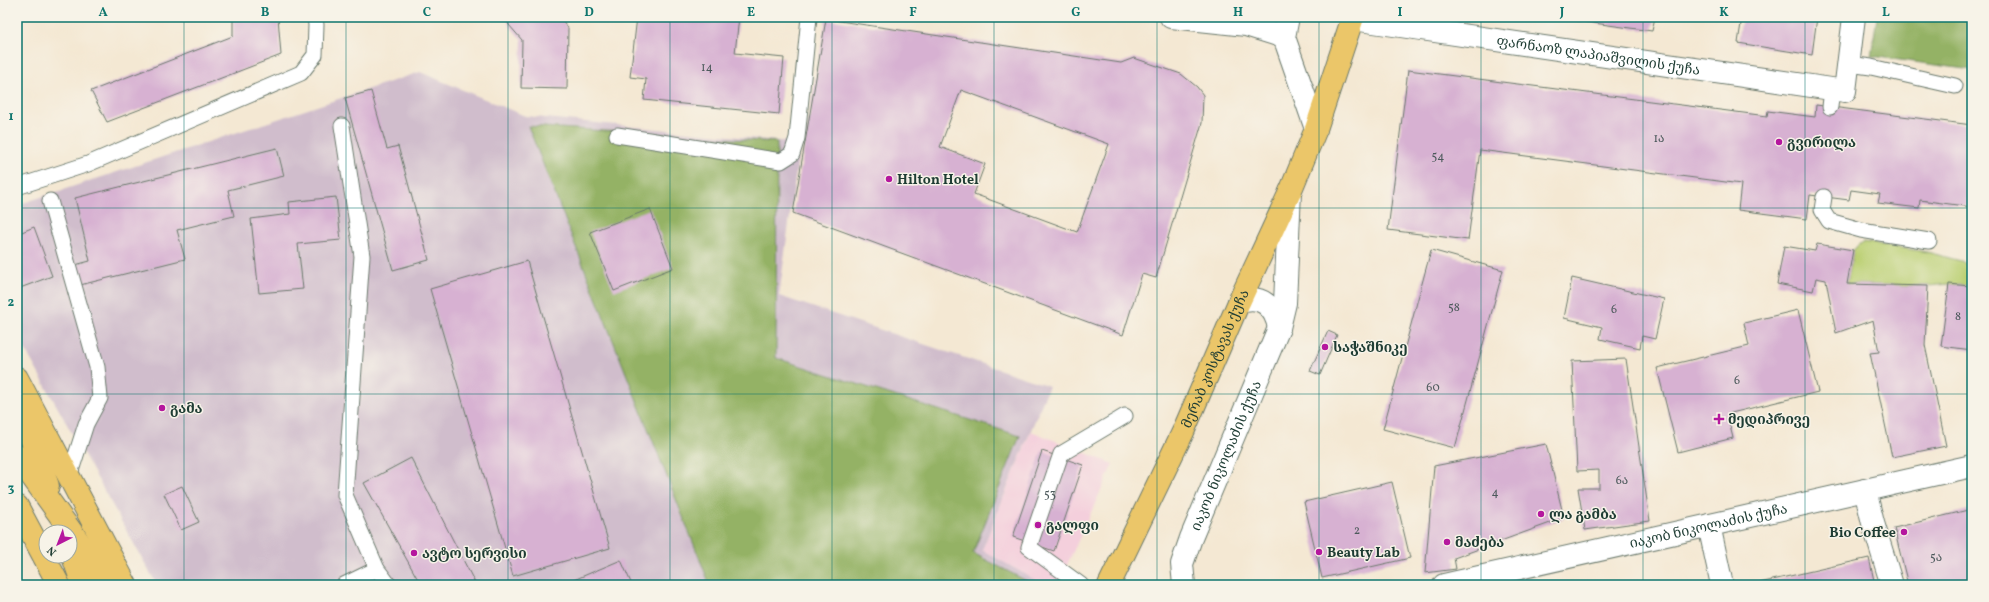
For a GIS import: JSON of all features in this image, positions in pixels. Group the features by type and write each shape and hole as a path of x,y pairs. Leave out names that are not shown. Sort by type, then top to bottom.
{"main road":[{"name":"მერაბ კოსტავას ქუჩა","path":"1109,585 1183,432 1239,302 1290,192 1316,129 1353,18"},
{"path":"17,378 126,585"},
{"path":"17,400 61,524"},
{"path":"17,456 110,585"},
{"path":"17,506 59,585"},
{"path":"76,564 83,585"}],"street":[{"path":"1171,17 1246,25 1286,27 1316,129"},
{"path":"1849,64 1854,17"},
{"name":"ფარნაოზ ლაპიაშვილის ქუჩა","path":"1353,18 1836,96 1849,64"},
{"name":"იაკობ ნიკოლაძის ქუჩა","path":"1184,585 1182,564 1191,538 1279,328 1285,303 1290,192"},
{"path":"1239,302 1252,299 1265,302 1274,313 1279,328"},
{"name":"იაკობ ნიკოლაძის ქუჩა","path":"1444,585 1972,466"},
{"path":"1865,490 1873,523 1892,585"},
{"path":"1709,525 1722,585"}],"lane":[{"path":"17,187 88,164 301,73 315,54 315,17"},
{"path":"617,135 781,161 792,154 797,138 809,17"},
{"path":"1849,64 1871,67 1955,86"},
{"path":"342,126 362,256 345,495 377,569 389,585"},
{"path":"1824,196 1822,210 1829,221 1861,230 1929,241"},
{"path":"50,200 97,367 100,398 86,424 69,477"},
{"path":"1081,585 1029,547 1061,454 1125,416"},
{"path":"344,585 377,569"}],"shaded area":[{"path":"420,72 525,116 800,143 779,296 1049,386 982,550 1044,585 157,585 17,335 17,205"},
{"path":"1031,431 1113,464 1058,585 1044,585 982,550"}],"green space":[{"path":"1877,17 1972,17 1972,70 1871,56"},
{"path":"528,126 777,142 776,358 1020,436 973,553 1034,585 710,585"},
{"path":"1863,242 1927,252 1972,264 1970,286 1949,284 1928,286 1847,284 1853,250"}],"building":[{"path":"233,17 278,17 281,55 107,122 91,91 233,36"},
{"path":"506,17 560,17 568,28 567,89 521,88 522,40 509,25"},
{"path":"637,17 739,17 735,53 784,58 779,114 644,100 646,79 630,77"},
{"path":"1550,17 1655,17 1652,31"},
{"path":"1742,17 1817,17 1812,55 1738,43"},
{"name":"Hilton Hotel","path":"826,19 1121,63 1134,58 1181,74 1197,87 1203,95 1202,123 1156,278 1142,274 1123,335 793,213","holes":["961,90 1109,144 1077,232 974,194 985,164 940,147"]},
{"path":"1408,70 1767,116 1768,111 1815,117 1816,105 1972,125 1972,207 1920,200 1919,208 1878,203 1880,194 1851,190 1849,200 1810,195 1807,219 1738,210 1741,184 1480,150 1468,240 1388,230"},
{"path":"371,91 387,149 398,146 429,260 393,270 345,98"},
{"path":"277,148 284,176 228,190 234,216 177,230 185,259 80,285 75,265 90,261 75,198"},
{"path":"336,197 341,240 298,244 303,289 259,293 251,219 290,214 289,202"},
{"path":"650,209 673,268 614,291 590,232"},
{"path":"34,227 52,276 20,288 17,279 17,234"},
{"path":"1817,244 1853,250 1847,284 1928,286 1925,345 1946,446 1892,457 1870,353 1879,352 1873,320 1836,333 1826,280 1816,278 1813,291 1777,284 1784,246 1815,251"},
{"path":"1431,250 1503,270 1455,448 1383,429"},
{"path":"527,261 610,548 513,576 430,289"},
{"path":"1971,276 1972,350 1941,346 1949,284 1970,286"},
{"path":"1572,278 1664,299 1655,339 1642,336 1640,348 1600,339 1602,327 1564,318"},
{"path":"1798,310 1818,392 1727,414 1733,438 1678,452 1657,368 1749,346 1744,323"},
{"path":"1328,331 1337,335 1320,375 1310,371"},
{"path":"1626,359 1650,521 1585,530 1578,488 1599,488 1599,470 1577,471 1572,361"},
{"path":"1546,444 1564,518 1454,558 1456,569 1425,573 1434,466"},
{"path":"1042,451 1083,465 1054,551 1013,537"},
{"path":"411,458 476,585 421,585 364,483"},
{"path":"1392,482 1410,558 1322,578 1304,502"},
{"path":"182,486 199,522 181,530 164,494"},
{"path":"1972,509 1972,585 1908,585 1894,528"},
{"path":"1869,558 1875,585 1755,584"},
{"path":"621,560 632,585 562,585"}],"place":[{"name":"გვირილა","path":"1779,142"},
{"name":"Hilton Hotel","path":"889,179"},
{"name":"საჭაშნიკე","path":"1325,347"},
{"name":"გამა","path":"162,408"},
{"name":"მედიპრივე","path":"1719,419"},
{"name":"ლა გამბა","path":"1541,514"},
{"name":"გალფი","path":"1038,525"},
{"name":"Bio Coffee","path":"1904,532"},
{"name":"მაძება","path":"1447,542"},
{"name":"Beauty Lab","path":"1319,552"},
{"name":"ავტო სერვისი","path":"414,553"}]}
